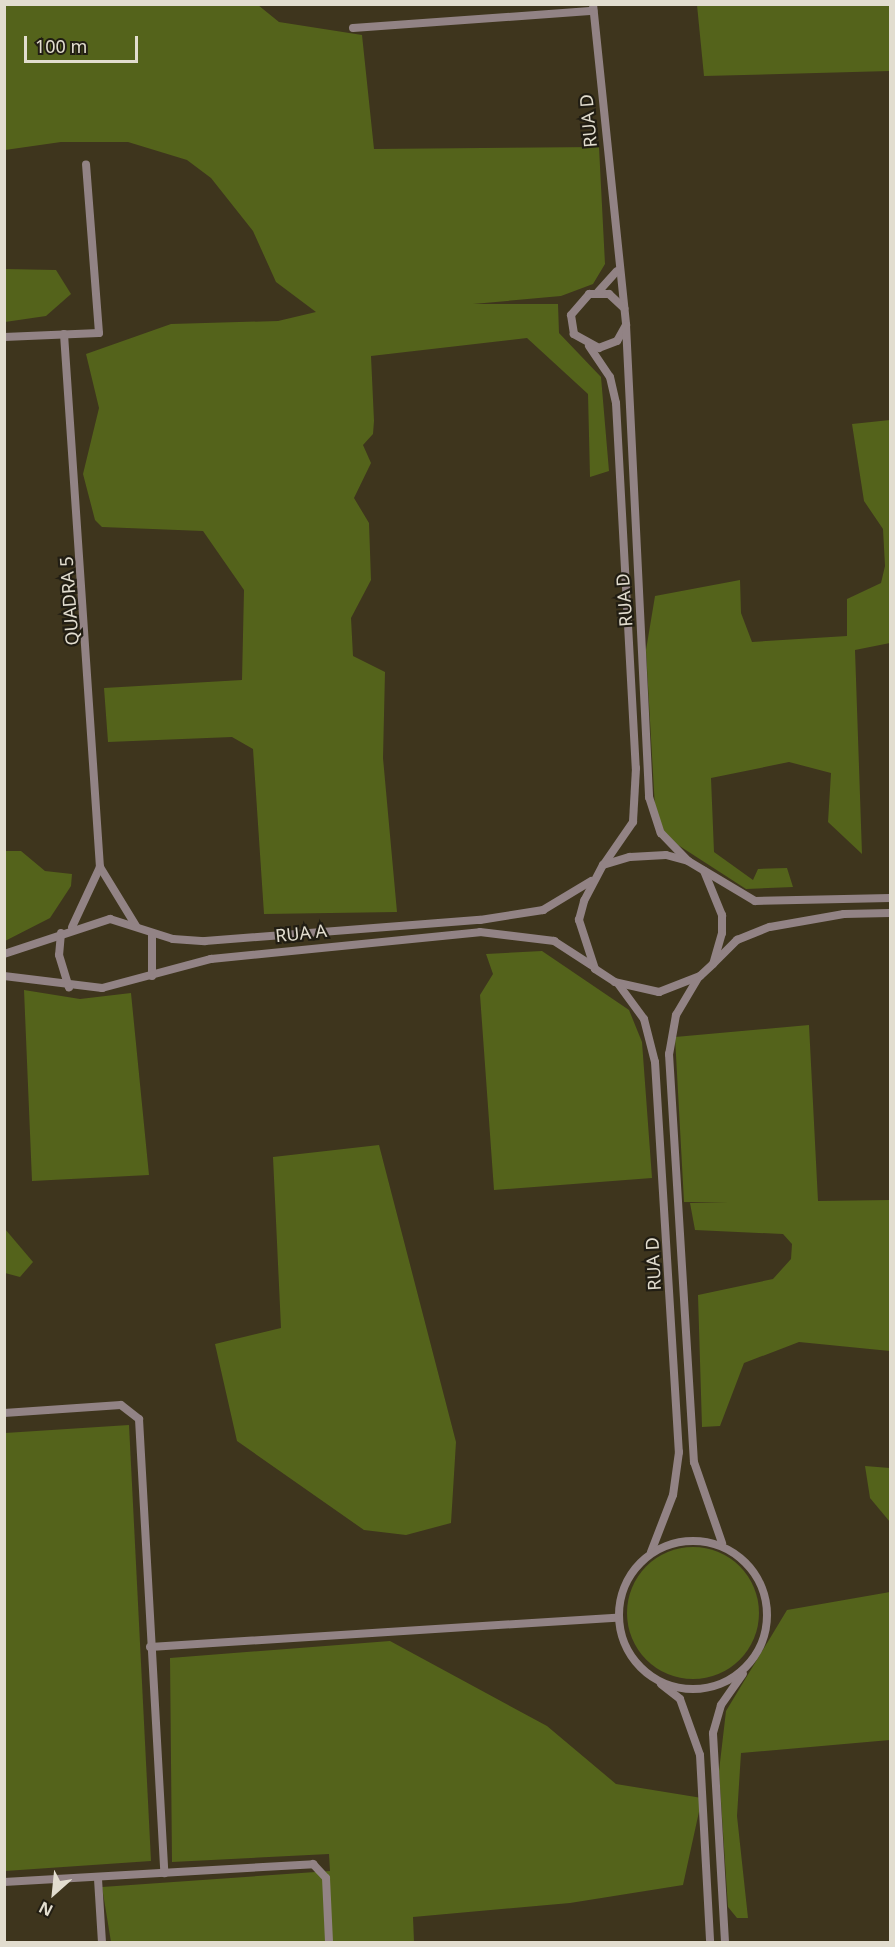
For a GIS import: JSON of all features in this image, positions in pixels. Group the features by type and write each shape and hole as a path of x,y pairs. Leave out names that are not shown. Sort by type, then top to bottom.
{"street":[{"path":"353,28 593,8"},
{"name":"RUA D","path":"593,8 617,271 624,308"},
{"path":"4,337 99,333 86,165"},
{"path":"598,292 624,308 626,325 608,346 589,346 574,334 571,315 580,299 598,292 617,271"},
{"name":"RUA D","path":"626,325 636,552 652,813 661,833 688,861"},
{"name":"QUADRA 5","path":"64,334 100,867 136,926"},
{"name":"RUA D","path":"589,346 610,377 616,403 637,804 622,844 603,865"},
{"path":"624,554 636,552"},
{"path":"891,898 755,901 688,861 645,854 603,865 591,881 579,920 596,969 615,982 659,992 700,976 737,940 770,927 844,914 891,913"},
{"name":"QUADRA 5","path":"71,928 100,867"},
{"path":"704,871 722,915 713,964"},
{"name":"RUA A","path":"4,954 71,928 110,919 152,933 205,941 528,914 591,881"},
{"path":"403,926 405,938"},
{"path":"61,933 59,955 69,987"},
{"path":"152,933 152,976"},
{"name":"RUA A","path":"4,976 69,987 121,985 211,959 405,938 527,934 576,952 596,969"},
{"name":"RUA D","path":"700,976 676,1015 669,1054 694,1462 722,1543"},
{"name":"RUA D","path":"615,982 644,1019 655,1062 679,1452 673,1495 651,1551"},
{"path":"671,1324 685,1323"},
{"path":"4,1413 111,1406 132,1409 139,1419 164,1873"},
{"path":"710,1942 700,1755 680,1699 657,1681 629,1649 616,1618 631,1572 651,1551 678,1541 722,1543 750,1572 770,1612 766,1633 745,1671 721,1705 713,1733 725,1942"},
{"path":"150,1647 616,1618"},
{"path":"657,1681 686,1690 710,1688 745,1671"},
{"path":"4,1882 98,1879 313,1864 326,1878 329,1942"},
{"path":"98,1879 102,1942"}],"green space":[{"path":"4,5 258,5 279,22 362,35 374,149 599,147 605,264 593,284 561,296 473,304 558,304 559,333 601,377 609,471 590,477 588,394 527,338 371,356 373,434 363,445 371,463 354,498 369,523 371,580 351,618 353,656 385,672 383,758 397,912 264,914 253,749 232,737 108,742 104,688 242,680 244,590 203,531 102,527 95,520 83,474 99,408 86,354 171,324 278,321 316,312 276,282 253,231 211,178 187,160 128,142 61,142 5,150"},
{"path":"697,5 890,5 890,71 704,76"},
{"path":"5,269 56,270 71,294 46,316 5,322"},
{"path":"890,420 890,643 855,650 862,854 828,822 831,773 789,762 711,778 714,852 753,880 758,869 787,868 793,887 746,889 678,845 664,831 655,808 646,650 655,596 740,580 741,613 752,642 847,636 847,599 881,583 885,566 883,529 864,501 852,424"},
{"path":"5,851 21,851 45,871 72,874 71,886 50,918 5,941"},
{"path":"542,951 629,1010 642,1042 652,1178 494,1190 480,995 493,974 486,954"},
{"path":"24,990 80,999 131,993 149,1175 32,1181"},
{"path":"809,1025 818,1201 890,1200 890,1351 799,1342 744,1363 720,1426 702,1427 698,1295 773,1279 791,1259 792,1244 783,1234 695,1230 690,1203 728,1202 684,1202 675,1037"},
{"path":"379,1145 456,1442 451,1523 406,1535 364,1530 237,1441 215,1344 281,1328 273,1157"},
{"path":"5,1229 33,1262 20,1277 5,1273"},
{"path":"129,1425 151,1861 5,1871 5,1433"},
{"path":"865,1466 890,1468 890,1522 870,1498"},
{"path":"693,1547 718,1552 740,1566 754,1588 759,1613 754,1638 740,1660 718,1674 693,1679 668,1674 646,1660 632,1638 627,1613 632,1588 646,1566 668,1552"},
{"path":"890,1592 890,1740 741,1753 737,1816 748,1918 737,1918 728,1907 719,1771 726,1711 787,1610"},
{"path":"390,1641 547,1726 616,1784 702,1798 683,1885 570,1903 413,1917 414,1942 111,1942 102,1887 330,1871 329,1854 172,1862 170,1658"}]}
